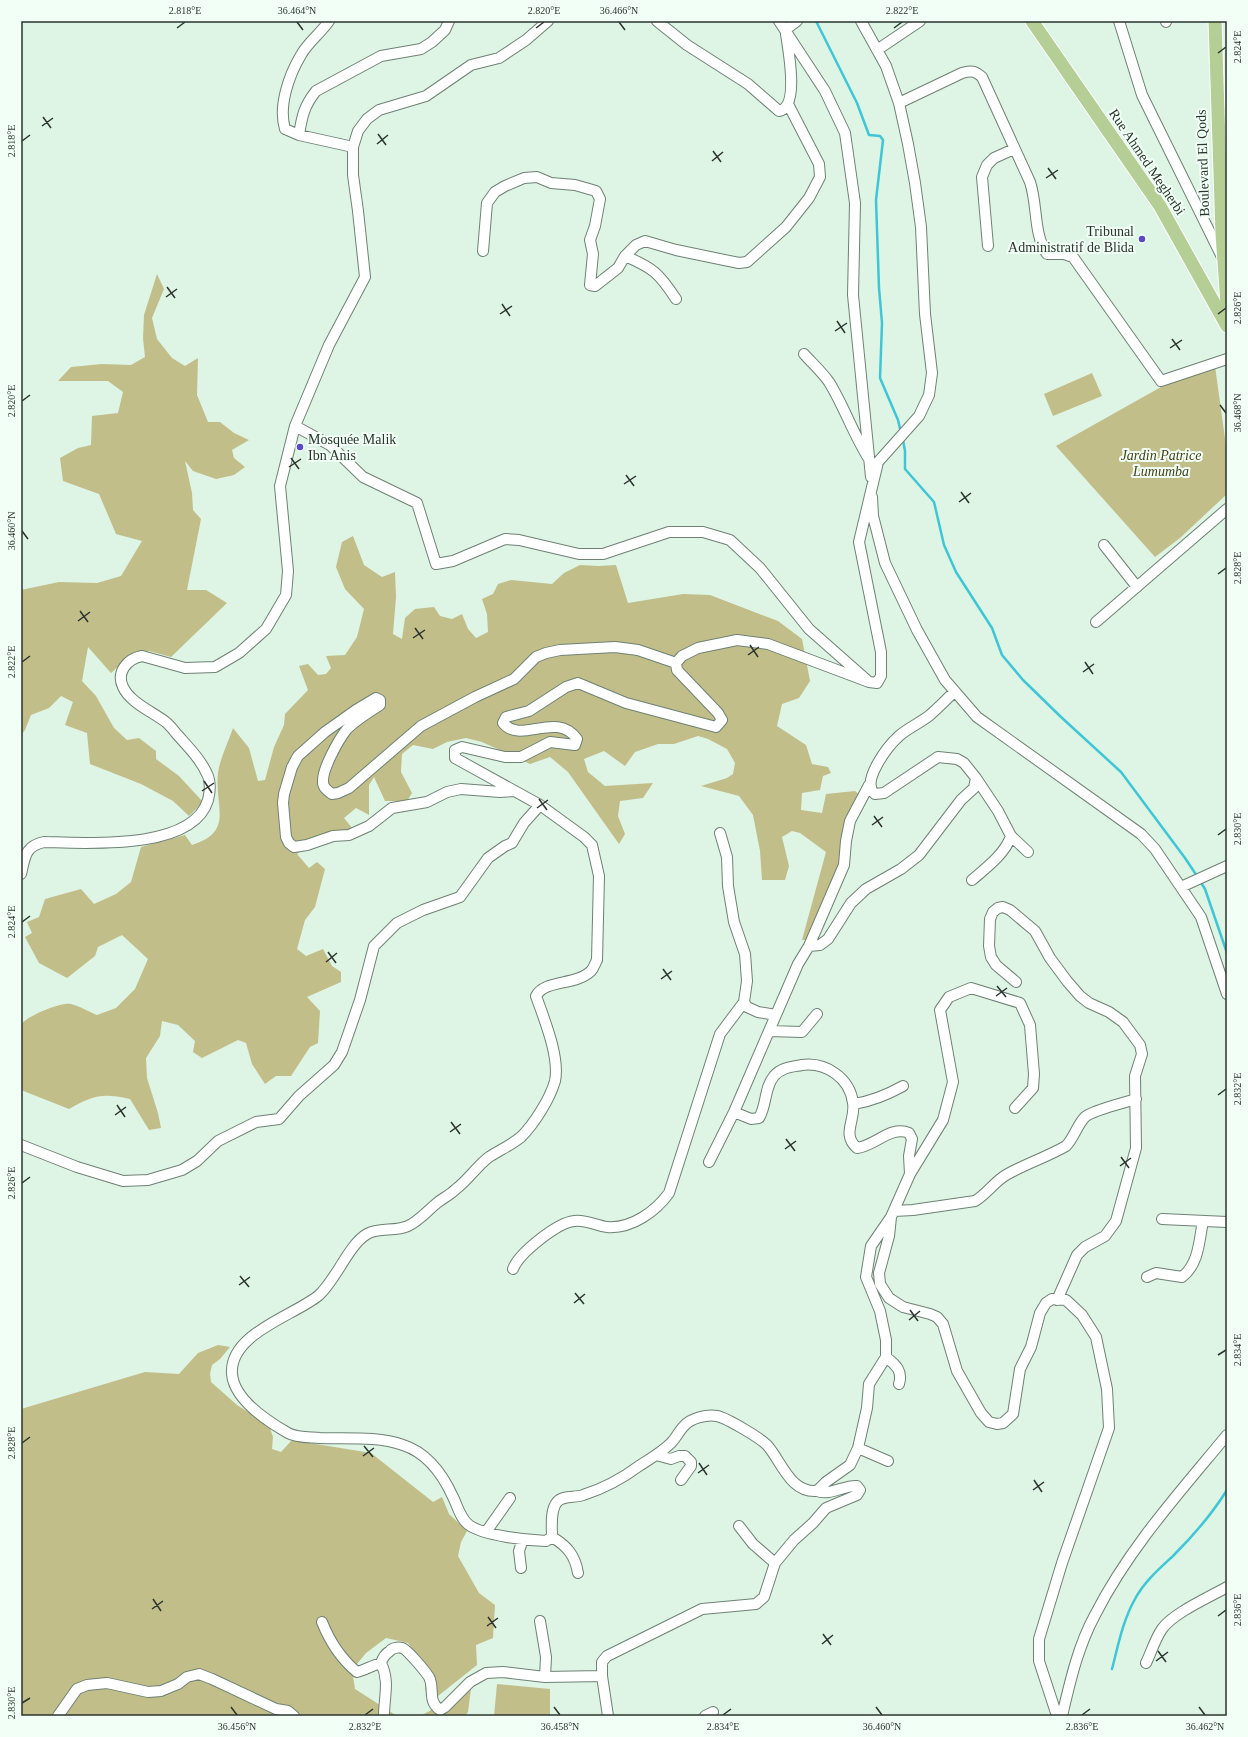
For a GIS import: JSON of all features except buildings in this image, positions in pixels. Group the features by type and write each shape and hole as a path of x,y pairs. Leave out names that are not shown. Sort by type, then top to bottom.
{"main road":[{"name":"Rue Ahmed Megherbi","path":"1032,21 1160,206 1227,326"},
{"name":"Boulevard El Qods","path":"1214,21 1223,260 1227,304"}],"street":[{"path":"329,21 302,54 287,87 282,119 285,129 298,135 353,147"},
{"path":"298,135 302,112 309,99 316,91 381,56 421,48 432,42 441,34 445,30 449,21"},
{"path":"21,874 30,847 36,844 44,842 134,842 156,838 189,824 199,816 206,805 210,789 209,777 197,756 167,723 149,712 127,694 123,688 121,674 128,661 142,656 185,668 215,667 239,653 266,629 286,596 288,571 280,486 295,426 329,345 365,277 353,175 353,147 358,131 367,120 379,110 426,96 471,65 499,58 526,40 548,21"},
{"path":"657,21 687,45 748,84 779,111 783,110 788,104 792,73 785,30"},
{"path":"552,1537 546,1541 523,1539 486,1532 470,1526 460,1514 442,1473 422,1455 405,1446 388,1441 305,1437 290,1434 253,1409 236,1389 232,1372 237,1354 249,1338 319,1295 359,1241 368,1233 407,1227 421,1218 438,1202 456,1190 489,1157 506,1148 521,1136 546,1102 555,1080 552,1041 536,996 539,990 546,986 562,984 581,978 592,970 597,960 599,876 592,845 584,836 540,805 455,758 455,750 462,747 505,757 521,757 550,742 575,745 577,739 573,732 561,727 548,726 522,731 507,728 503,723 506,717 529,711 566,687 578,683 626,703 716,727 722,720 718,713 677,670 676,663 682,656 698,648 737,640 768,644 869,682 877,683 881,676 880,652 859,542 872,482 874,461 853,295 856,203 845,133 826,91 779,21"},
{"path":"785,30 796,21"},
{"path":"861,21 886,66 898,103 915,183 921,228 925,314 932,373 929,395 919,416 874,461"},
{"path":"877,50 920,21"},
{"path":"1119,21 1142,95 1223,260"},
{"path":"898,103 962,73 970,70 976,72 982,77 1034,196 1041,246 1047,254 1064,254 1073,257 1161,381 1227,359"},
{"path":"483,251 487,203 496,192 505,186 524,178 536,177 551,183 575,186 596,191 600,199 595,226 590,240 593,254 590,285 595,286 618,268 625,256 636,245 645,241 676,250 739,263 747,262 786,227 809,198 820,177 819,164 788,104"},
{"path":"988,246 982,177 987,165 994,158 1014,149"},
{"path":"1208,229 1212,232 1216,232 1222,227"},
{"path":"625,256 644,265 662,278 676,299"},
{"path":"804,354 828,380 846,412 859,443 874,461"},
{"path":"295,426 330,444 363,477 417,503 436,564 453,561 504,539 519,540 579,554 603,554 669,532 703,532 730,540 760,568 810,629 869,682"},
{"path":"872,482 873,516 885,563 917,630 945,680 954,692 977,716 1141,834 1156,850 1201,917 1227,994"},
{"path":"1096,622 1227,509"},
{"path":"1104,545 1137,586"},
{"path":"513,791 500,792 461,789 447,792 427,802 392,808 369,826 349,835 333,836 307,845 294,847 289,843 286,837 283,803 284,794 292,767 298,756 325,732 376,698 380,700 380,705 348,728 338,741 327,763 322,782 325,789 332,794 349,788 421,726 475,697 514,679 536,657 546,653 560,650 615,647 638,650 676,663"},
{"path":"709,1162 734,1112 798,964 809,946 844,865 846,841 850,822 869,785 879,760 899,736 929,716 954,692"},
{"path":"869,785 871,791 875,794 884,793 938,757 957,759 964,763 976,778 998,811 1011,836 1028,852"},
{"path":"809,946 820,945 828,938 851,903 866,889 901,870 919,855 961,800 974,788 976,778"},
{"path":"21,1145 76,1167 123,1181 148,1180 182,1170 197,1161 218,1141 256,1122 279,1119 298,1096 334,1065 342,1052 360,1000 374,946 397,923 423,910 460,897 488,858 512,843 524,823 540,805"},
{"path":"513,1268 516,1261 522,1254 540,1239 567,1222 576,1220 608,1227 628,1224 661,1204 669,1193 720,1034 744,1002 747,982 745,954 734,922 728,886 727,857 720,833"},
{"path":"972,880 1005,849 1011,836"},
{"path":"1181,887 1227,866"},
{"path":"1016,982 996,965 991,957 989,946 990,919 993,912 998,908 1003,907 1010,910 1035,931 1054,963 1080,996 1089,1003 1109,1012 1123,1022 1140,1045 1142,1054 1135,1076 1136,1148 1116,1221 1105,1236 1085,1246 1077,1255 1057,1300"},
{"path":"817,1491 826,1482 850,1465 858,1448 867,1408 869,1384 886,1357 886,1340 880,1311 866,1277 871,1246 893,1214 910,1174 943,1120 952,1082 940,1010 949,997 971,988 1020,1003 1030,1025 1034,1074 1033,1088 1015,1108"},
{"path":"744,1002 747,1008 758,1012 776,1015"},
{"path":"769,1031 802,1032 818,1014"},
{"path":"734,1112 751,1119 759,1118 764,1105 766,1090 776,1074 783,1068 812,1064 823,1066 838,1075 846,1084 854,1104 849,1138 851,1143 857,1148 866,1147 893,1132 905,1131 909,1133 912,1139 909,1156 910,1174"},
{"path":"854,1104 874,1099 902,1086"},
{"path":"893,1214 975,1201 983,1197 997,1180 1006,1174 1066,1146 1071,1141 1086,1116 1136,1099"},
{"path":"893,1214 879,1273 880,1284 889,1298 903,1307 930,1314 937,1317 943,1324 957,1371 981,1413 989,1422 997,1424 1004,1423 1013,1414 1020,1369 1031,1347 1040,1313 1046,1303 1052,1300 1066,1300 1082,1315 1096,1337 1107,1389 1109,1428 1062,1563 1039,1639 1039,1661 1057,1716"},
{"path":"1162,1219 1227,1222"},
{"path":"1147,1277 1156,1273 1182,1277 1188,1273 1194,1264 1203,1221"},
{"path":"886,1357 900,1370 899,1384"},
{"path":"552,1537 553,1509 558,1501 563,1498 582,1496 633,1471 671,1443 685,1425 695,1419 708,1415 718,1416 760,1439 768,1446 792,1481 801,1489 810,1492 817,1491 823,1493 851,1486 857,1486 860,1490 857,1495 826,1508 775,1562 764,1597 756,1604 702,1609 607,1656 602,1662 602,1676 608,1716"},
{"path":"1062,1716 1071,1675 1094,1616 1124,1565 1159,1516 1227,1435"},
{"path":"858,1448 888,1461"},
{"path":"656,1455 671,1459 679,1456 685,1456 690,1462 691,1466 681,1480"},
{"path":"486,1532 510,1498"},
{"path":"739,1526 753,1544 775,1562"},
{"path":"552,1537 563,1543 572,1554 576,1561 578,1573"},
{"path":"521,1568 519,1551 523,1539"},
{"path":"1146,1663 1162,1629 1174,1618 1227,1587"},
{"path":"540,1621 546,1657 546,1677"},
{"path":"322,1622 335,1649 357,1672 381,1663 384,1656 392,1649 402,1648 408,1651 429,1677 432,1700 435,1706 440,1710 445,1707 470,1682 486,1673 503,1672 546,1677 602,1676"},
{"path":"381,1663 386,1672 387,1684 384,1698 384,1716"},
{"path":"58,1716 77,1689 88,1685 107,1683 148,1692 161,1692 178,1684 187,1677 199,1674 276,1709 288,1711 294,1716"}],"green space":[{"path":"157,274 164,289 152,318 157,339 172,358 185,366 198,358 197,395 208,422 220,422 234,433 249,440 232,450 234,458 245,467 234,475 216,479 193,471 185,461 192,493 193,510 201,519 187,590 206,590 227,603 171,657 149,651 134,652 111,673 88,647 82,681 96,696 114,728 127,740 139,738 156,751 156,759 179,776 203,802 189,816 173,801 141,784 90,764 87,733 65,725 73,702 61,696 49,708 31,715 25,730 21,735 21,590 59,582 97,583 121,576 142,541 116,534 99,494 63,481 60,458 78,448 91,445 92,416 118,413 123,392 108,381 58,381 71,367 102,364 131,365 145,357 143,338 144,315"},
{"name":"Jardin Patrice Lumumba","path":"1215,366 1227,453 1227,494 1180,538 1155,557 1056,446 1161,387"},
{"path":"1092,373 1102,396 1053,416 1044,394"},
{"path":"353,536 364,565 382,577 395,572 396,597 393,634 402,639 405,618 415,609 434,607 440,616 452,619 462,614 468,629 476,638 488,632 487,614 482,599 493,594 498,584 511,580 552,584 564,573 580,565 616,565 628,603 683,594 710,595 778,621 802,639 810,681 799,698 782,704 777,726 806,745 812,764 828,767 831,773 823,776 820,790 802,793 801,810 822,813 826,794 855,791 861,796 843,830 841,855 835,882 806,940 802,940 826,852 800,833 792,831 782,837 789,866 785,880 762,880 760,851 753,815 739,796 701,786 727,778 733,774 735,763 727,749 708,739 698,736 674,744 658,744 635,752 625,766 604,751 584,759 588,772 605,786 653,783 643,798 620,801 618,816 625,834 619,844 568,772 550,757 530,764 482,742 466,738 447,742 433,749 413,745 402,754 401,772 412,793 407,801 385,801 374,777 369,785 369,815 356,808 344,818 353,829 319,838 297,854 309,868 317,862 325,869 315,907 305,920 297,949 306,956 323,949 332,966 341,972 341,982 307,997 320,1011 318,1043 310,1047 291,1076 276,1076 265,1084 252,1064 246,1043 238,1040 202,1058 193,1052 195,1041 178,1025 162,1021 160,1036 146,1058 147,1078 161,1128 149,1130 130,1099 112,1096 98,1096 69,1109 21,1090 21,1024 30,1017 44,1010 60,1005 71,1004 97,1015 116,1008 135,989 148,959 122,935 98,947 95,956 67,978 39,963 25,937 32,933 27,922 39,917 45,899 81,889 94,904 116,894 131,882 141,847 185,835 192,845 214,833 220,816 217,785 219,767 233,728 249,748 258,781 265,780 274,747 284,725 285,714 308,690 299,666 308,664 318,675 326,674 331,668 326,656 345,655 357,637 364,609 345,589 336,567 342,542"},
{"path":"218,1345 230,1347 220,1359 212,1365 210,1374 211,1382 237,1405 269,1425 273,1437 272,1449 281,1452 292,1440 371,1453 433,1502 442,1497 449,1514 467,1531 461,1542 458,1556 479,1593 495,1605 493,1638 476,1645 477,1665 433,1700 427,1696 425,1688 429,1675 408,1643 386,1638 366,1653 352,1670 355,1689 397,1716 21,1716 21,1409 145,1372 179,1374 198,1353"},
{"path":"497,1684 550,1689 550,1716 494,1716"},
{"path":"471,1689 468,1712 465,1716 420,1716"}],"waterway":[{"path":"816,21 857,103 869,135 880,136 883,140 876,200 879,288 882,323 880,378 898,420 901,433"},
{"path":"903,440 905,451 905,469 934,502 944,545 956,572 992,628 1002,655 1023,680 1121,772 1197,876"},
{"path":"1200,881 1205,889 1227,953"},
{"path":"1112,1669 1124,1624 1139,1593 1152,1576 1195,1533 1227,1490"}],"place":[{"name":"Tribunal Administratif de Blida","path":"1142,239"},
{"name":"Mosquée Malik Ibn Anis","path":"300,447"}]}
